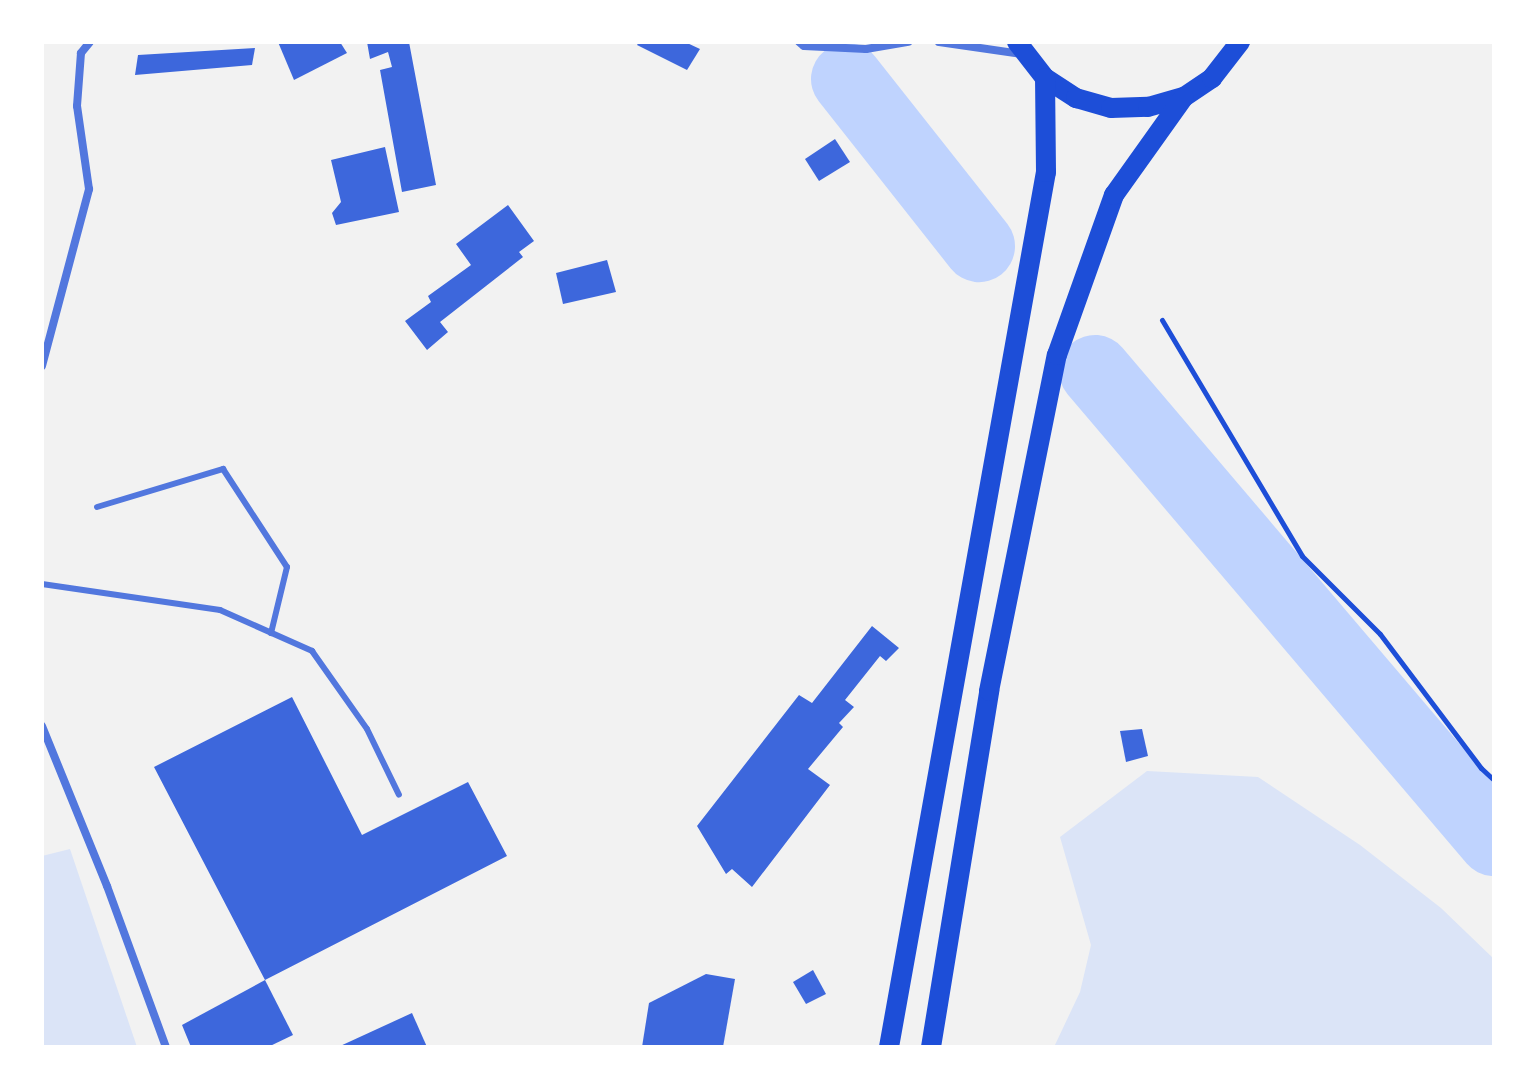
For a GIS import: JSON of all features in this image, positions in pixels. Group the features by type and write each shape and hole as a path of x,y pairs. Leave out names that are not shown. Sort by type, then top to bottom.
{"main road":[{"path":"1020,48 1045,78 1076,98 1111,108 1148,107 1184,97 1212,78 1240,42"},
{"path":"889,1047 1046,172 1045,78"},
{"path":"931,1047 989,691 1057,355 1114,195 1184,97"}],"street":[{"path":"42,366 89,189 77,106 81,53 90,42"},
{"path":"799,42 804,46 866,49 908,42"},
{"path":"939,42 1020,48"},
{"path":"42,726 107,886 166,1047"}],"lane":[{"path":"97,507 223,469 287,567 271,633"},
{"path":"42,584 220,610 312,651 367,729 399,795"}],"path":[{"path":"1162,320 1302,556 1380,634 1481,768 1494,780"}],"shaded area":[{"path":"1147,771 1258,777 1360,845 1441,908 1494,959 1494,1047 1054,1047 1080,992 1091,945 1060,837"},
{"path":"70,849 137,1047 42,1047 42,856"}],"building":[{"path":"278,42 340,42 347,53 294,80"},
{"path":"367,42 409,42 436,185 402,192 380,70 392,67 388,52 370,59"},
{"path":"639,42 685,42 700,49 687,70 637,45"},
{"path":"255,48 252,65 135,75 138,55"},
{"path":"835,139 850,162 819,181 805,159"},
{"path":"385,147 399,212 336,225 332,213 341,202 331,160"},
{"path":"508,205 534,241 519,252 523,257 440,322 448,332 427,350 405,321 431,302 428,296 471,265 456,244"},
{"path":"607,260 616,292 563,304 556,273"},
{"path":"872,626 899,648 886,661 880,656 845,700 854,707 839,723 843,727 808,769 830,785 752,887 732,869 726,874 697,826 799,695 812,703"},
{"path":"292,697 362,835 468,782 507,856 265,980 154,767"},
{"path":"1142,729 1148,756 1126,762 1120,731"},
{"path":"813,970 826,994 806,1004 793,982"},
{"path":"706,974 735,979 723,1047 642,1047 649,1003"},
{"path":"265,980 293,1035 268,1047 191,1047 182,1025"},
{"path":"412,1013 427,1047 338,1047"}],"waterway":[{"path":"847,79 979,246"},
{"path":"1095,371 1494,840"}]}
